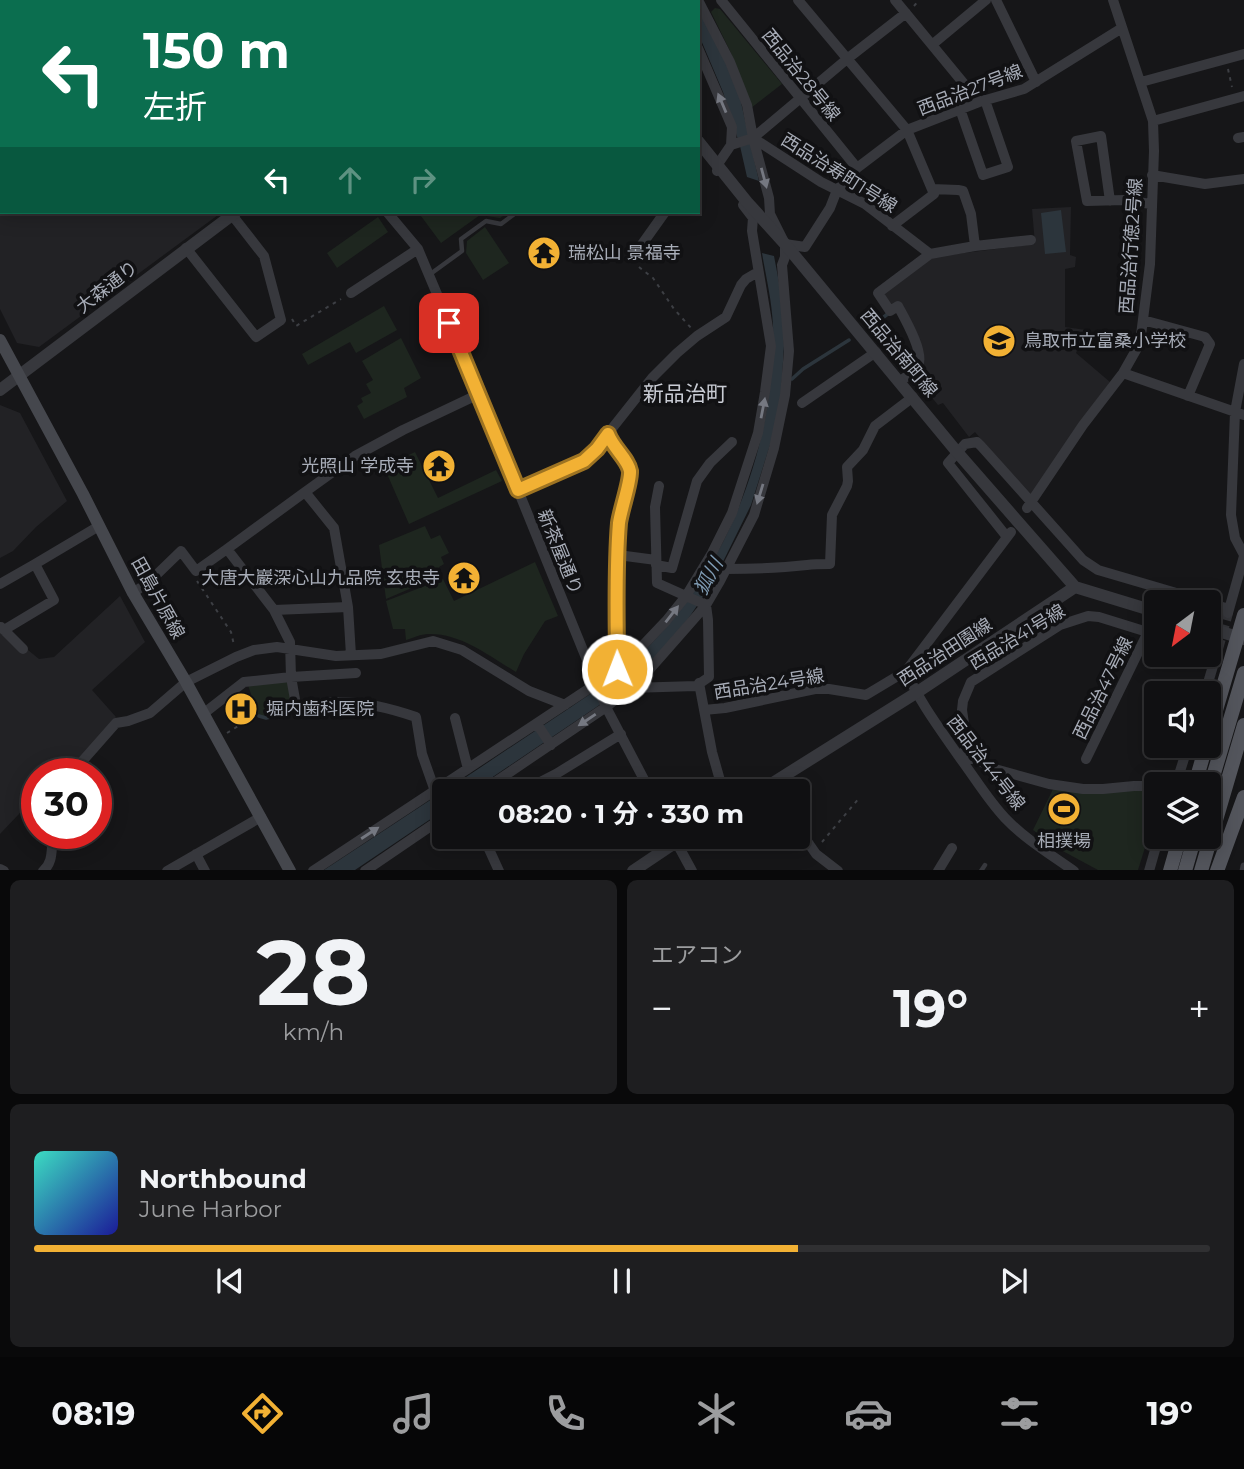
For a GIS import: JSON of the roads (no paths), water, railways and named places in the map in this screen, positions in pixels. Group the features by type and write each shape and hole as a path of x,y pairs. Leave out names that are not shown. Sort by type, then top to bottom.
{"main road":[{"name":"田島片原線","path":"0,341 133,593 186,682 290,870"},
{"path":"1221,698 1241,638 1244,615"},
{"path":"1214,772 1244,673"},
{"path":"1201,870 1244,725"},
{"path":"1217,870 1244,797"},
{"path":"1170,870 1176,849"},
{"path":"1185,870 1191,849"}],"street":[{"path":"500,779 606,707 642,678 704,604 726,569 754,514 774,449 785,395 789,351 782,265 785,244 770,214 769,198 752,138 747,105 730,61 700,7 721,0"},
{"name":"西品治28号線","path":"721,0 857,168"},
{"path":"798,0 907,130 932,189 934,194 892,226"},
{"path":"895,0 982,101 1008,167 983,175 960,109"},
{"path":"933,44 986,0"},
{"path":"996,0 1036,82"},
{"name":"西品治行徳2号線","path":"1029,506 1083,425 1123,373 1140,343 1150,264 1153,121 1113,0"},
{"path":"459,779 468,769 628,661 687,596 732,513 758,433 771,346 752,231 753,218 717,170 718,164 734,144 752,138 847,58 906,13"},
{"name":"西品治27号線","path":"785,244 805,247 830,208 837,190 857,168 907,130 982,101 1024,89 1122,28"},
{"path":"700,53 732,127 734,144"},
{"path":"1140,82 1244,54"},
{"path":"1153,121 1239,98"},
{"path":"1110,201 1101,136 1076,141 1087,201 1110,201 1124,200 1152,205"},
{"name":"西品治寿町1号線","path":"752,138 865,204 930,254"},
{"name":"西品治南町線","path":"701,149 718,164 957,452 1075,587"},
{"path":"1152,175 1205,184 1244,179"},
{"path":"932,189 963,191 971,214 975,246"},
{"name":"大森通り","path":"0,390 233,214"},
{"path":"186,248 256,337 281,320 264,256 235,214"},
{"name":"新茶屋通り","path":"389,214 418,249 596,684 644,779"},
{"path":"633,257 663,214"},
{"path":"900,381 918,368 920,359 912,331 898,306 890,311 878,293 930,254 1031,240"},
{"path":"351,293 418,249"},
{"path":"518,490 584,461 597,449 652,378 697,336 726,317 741,285 758,272"},
{"path":"1143,320 1205,337 1210,344 1188,396"},
{"path":"802,403 876,352"},
{"path":"1222,608 1229,611 1244,555 1235,538 1231,515 1244,371"},
{"path":"1123,373 1239,414"},
{"path":"133,593 150,581 181,551 196,571 355,456 479,394"},
{"path":"726,569 830,564 832,515 847,486 846,467 863,450 875,426 913,397"},
{"path":"608,434 630,472 620,522 616,595 617,669"},
{"path":"618,555 672,568 696,481 732,442"},
{"path":"916,692 906,671 1009,534 948,463 965,444 977,442 1029,506 1083,560 1098,570 1167,590"},
{"path":"659,486 655,508 657,583 704,604"},
{"path":"305,492 334,528 348,607 351,655"},
{"path":"0,584 99,526"},
{"path":"227,550 274,610 290,642 291,677 296,705 355,703 387,708 416,717 422,754 432,782"},
{"path":"23,649 2,628 54,600 35,564"},
{"path":"1075,587 1144,608"},
{"name":"西品治田園線","path":"789,779 1075,587"},
{"path":"699,683 709,677 708,620 704,604"},
{"path":"274,610 348,607"},
{"name":"西品治41号線","path":"961,759 967,744 963,701 971,682 1060,625 1074,619 1099,617 1144,631"},
{"path":"1222,632 1241,638"},
{"path":"85,758 116,723 150,713 186,682 254,650 277,647 336,656 381,654 433,641 462,650 529,691 565,705"},
{"name":"西品治47号線","path":"1086,759 1144,651"},
{"name":"西品治24号線","path":"629,688 696,686 699,683 704,710 815,689 866,695 906,671"},
{"path":"203,714 244,682 356,673"},
{"name":"西品治44号線","path":"916,692 979,785 1006,818 1039,847 1074,870"},
{"path":"704,710 720,779"},
{"path":"455,718 468,769"},
{"path":"537,724 551,745"},
{"path":"546,779 621,734"},
{"path":"961,759 976,759 995,769 1049,784 1083,789 1144,786"},
{"path":"313,870 432,793"},
{"path":"167,870 261,817"},
{"path":"365,870 432,825"},
{"path":"810,845 831,867 838,870"},
{"path":"938,870 952,848"},
{"path":"43,870 51,860 51,849"},
{"path":"488,849 496,870"},
{"path":"633,870 663,849"},
{"path":"683,849 692,870"},
{"path":"1149,870 1156,849"},
{"path":"196,854 205,870"}],"lane":[{"path":"429,275 462,251 461,239 486,221 501,224 514,214"}],"water":[{"path":"700,12 720,49 740,98 759,181 747,177 723,92 700,38"},
{"path":"1061,210 1066,252 1045,254 1041,213"},
{"name":"狐川","path":"762,253 774,256 781,293 784,345 781,395 776,426 751,505 713,582 688,619 634,678 598,706 490,779 463,779 624,669 658,636 689,599 715,558 736,514 753,468 765,421 771,373 773,326"},
{"path":"432,799 432,818 355,870 324,870"}],"waterway":[{"path":"872,326 889,313"},
{"path":"792,379 849,340"},
{"path":"259,716 266,718 293,712"}],"tunnel":[{"path":"1222,635 1228,613"}],"place":[{"name":"瑞松山 景福寺","path":"544,253"},
{"name":"鳥取市立富桑小学校","path":"999,341"},
{"name":"光照山 学成寺","path":"439,466"},
{"name":"大唐大巖深心山九品院 玄忠寺","path":"464,578"},
{"name":"堀内歯科医院","path":"241,709"},
{"name":"相撲場","path":"1064,809"}],"district":[{"name":"新品治町","path":"685,394"}]}
